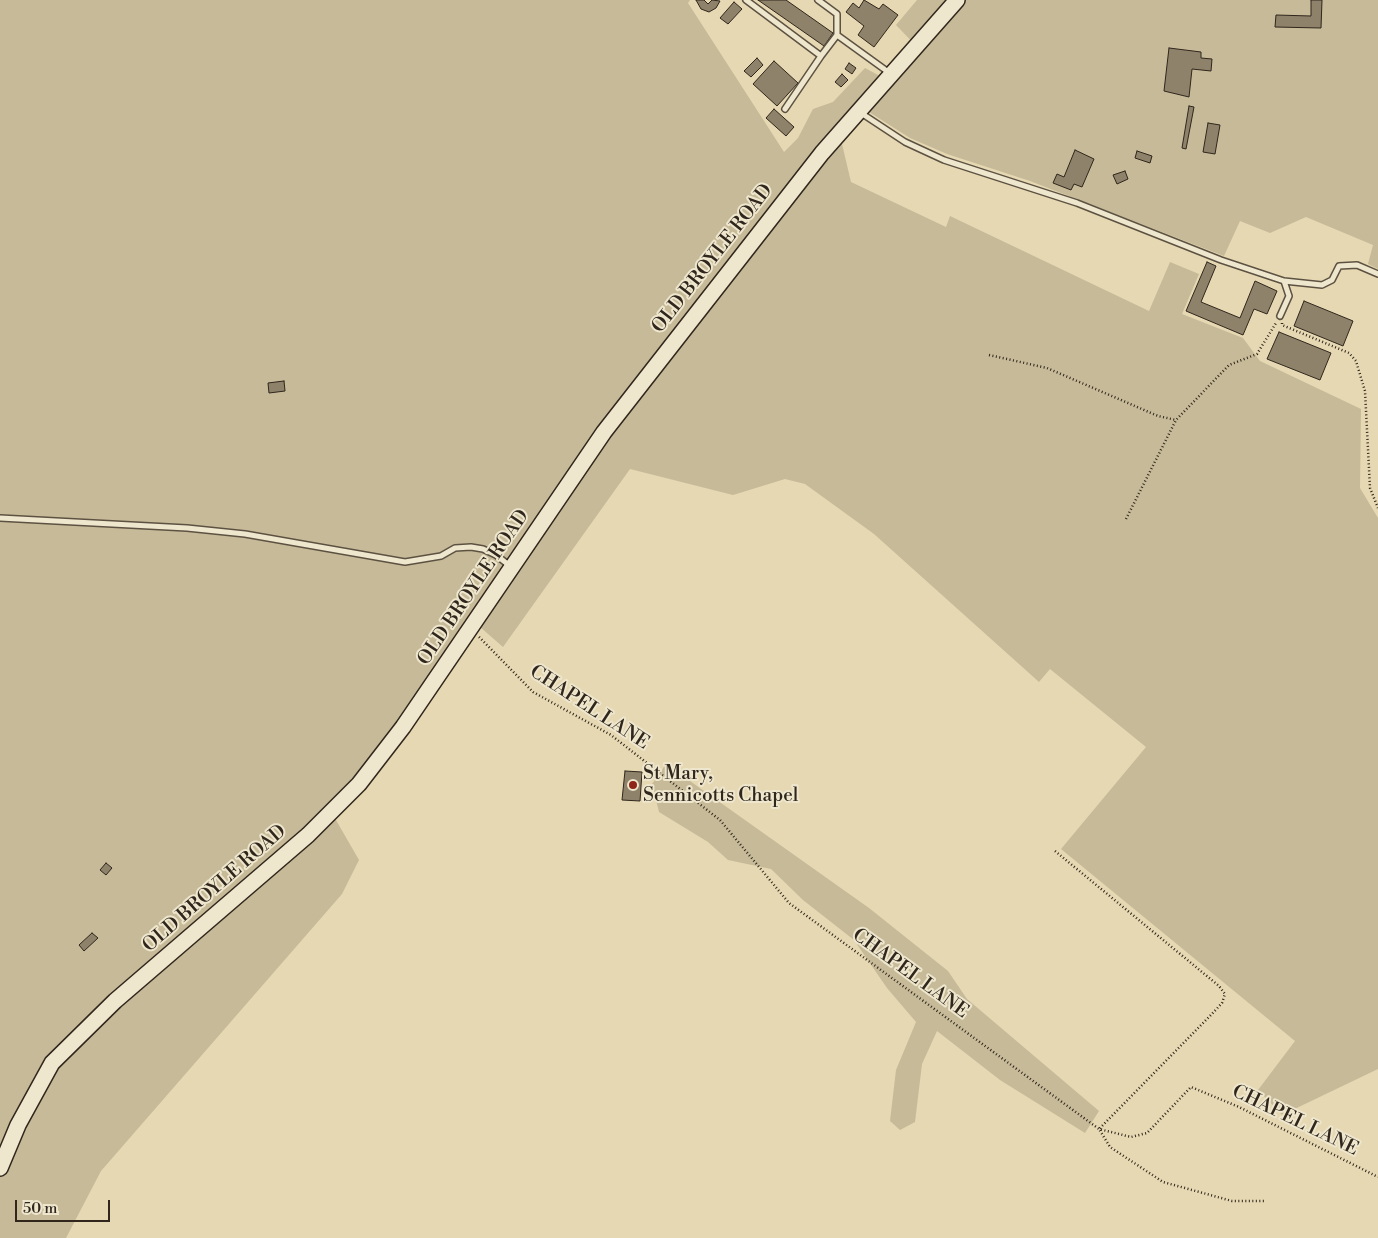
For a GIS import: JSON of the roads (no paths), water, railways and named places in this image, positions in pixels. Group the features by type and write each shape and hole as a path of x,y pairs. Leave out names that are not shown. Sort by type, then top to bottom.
{"main road":[{"name":"OLD BROYLE ROAD","path":"0,1168 18,1125 52,1064 115,1001 333,812 382,755 513,568 604,432 822,153 957,0"}],"lane":[{"path":"746,0 821,56"},
{"path":"786,109 836,35 837,14 818,0"},
{"path":"836,35 892,74"},
{"path":"859,112 904,142 944,160 1077,203 1221,260 1284,281 1322,285 1332,280 1340,266 1357,265 1378,274"},
{"path":"1280,316 1289,296 1284,281"},
{"path":"0,518 187,528 245,534 405,562 434,558 455,548 471,547 483,549 496,555 513,568"}],"place":[{"name":"St Mary, Sennicotts Chapel","path":"633,785"}]}
